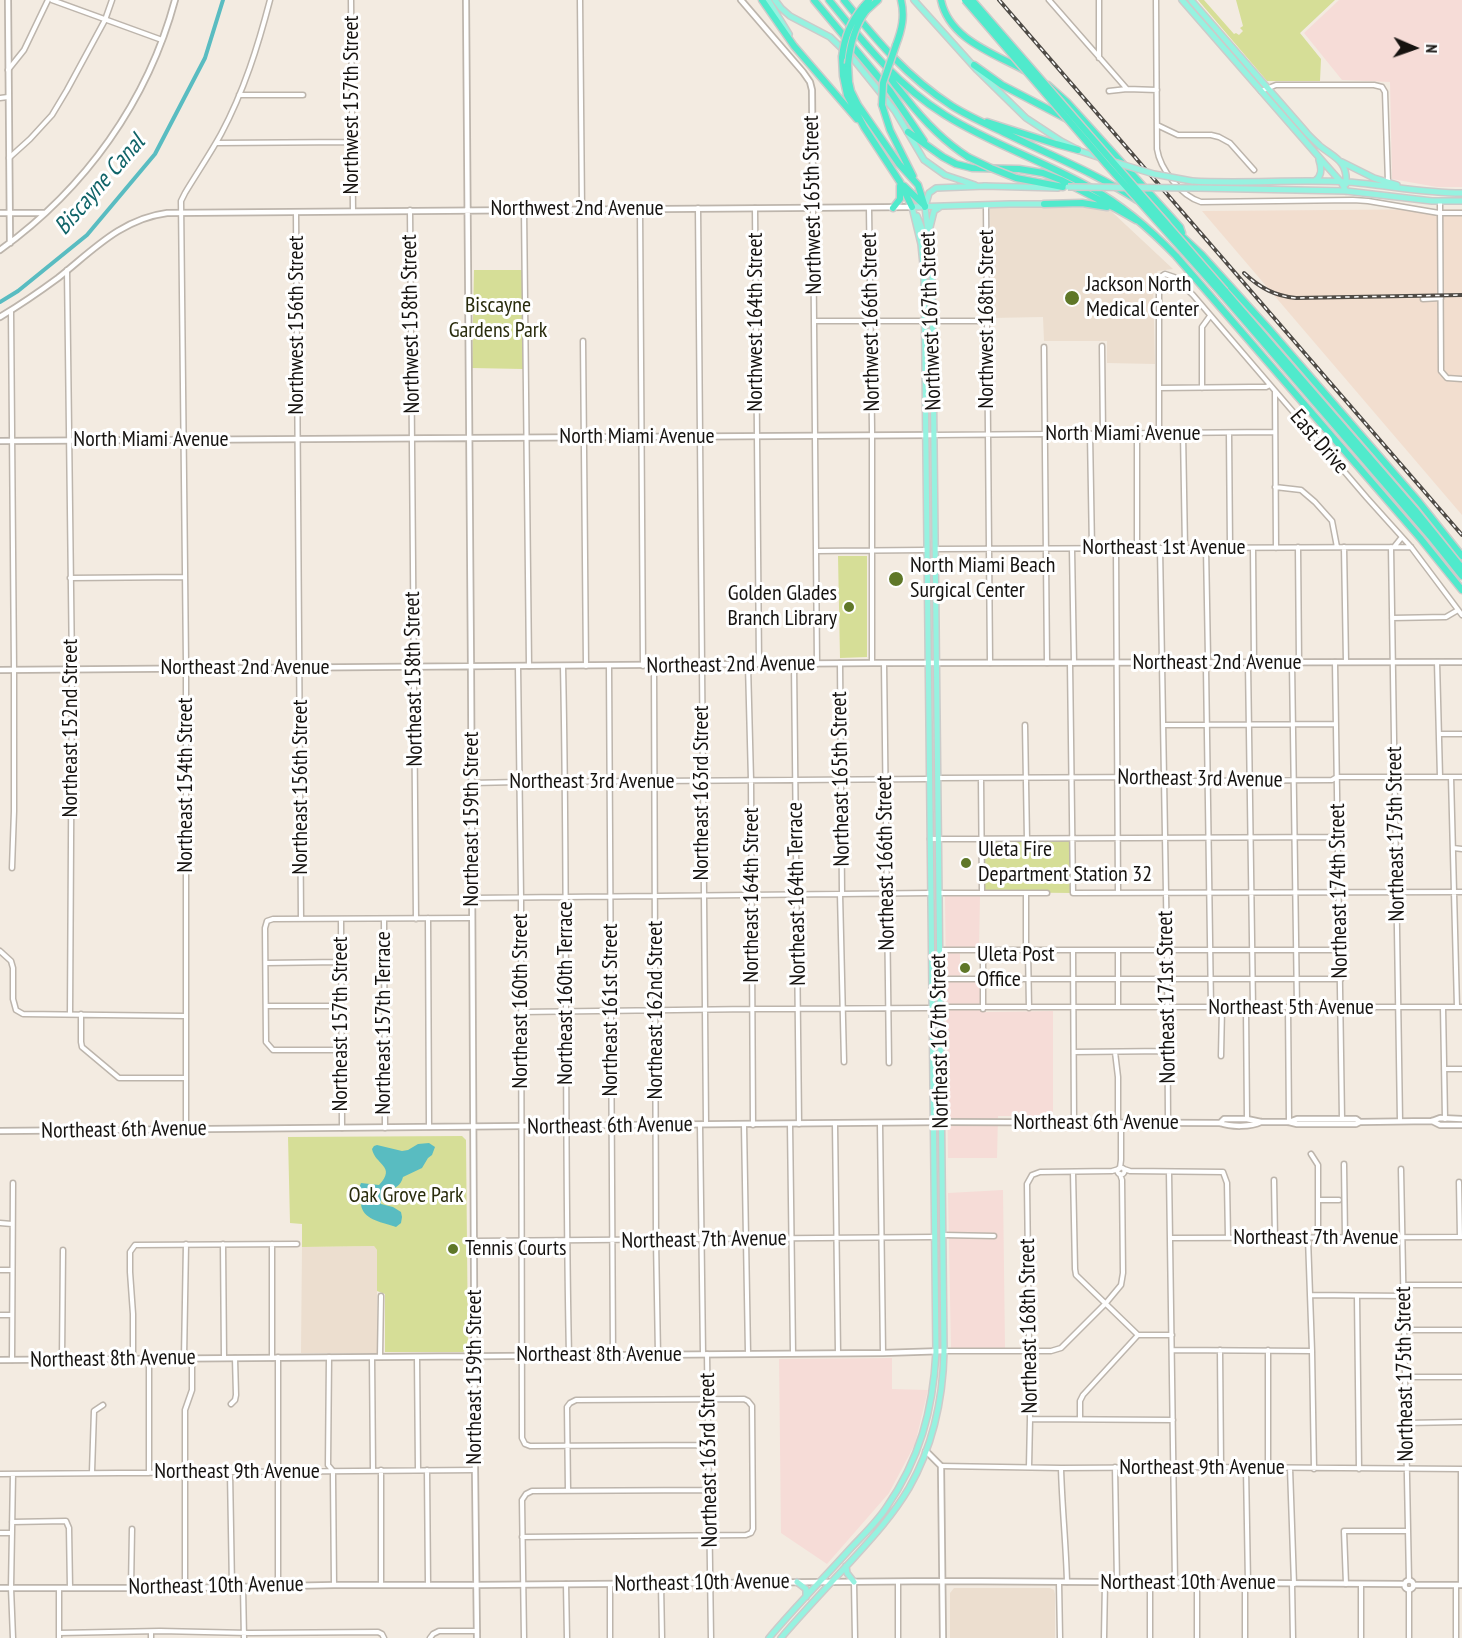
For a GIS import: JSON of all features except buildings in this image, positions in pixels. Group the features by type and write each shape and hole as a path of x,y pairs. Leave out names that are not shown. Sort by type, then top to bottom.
{"highway":[{"path":"762,0 794,46 864,127"},
{"path":"814,0 890,91 931,148"},
{"path":"829,0 882,64 893,82 945,141 968,157 1016,178 1065,187"},
{"path":"844,0 878,42 907,71 942,99 980,121 1109,183 1154,211 1184,237 1269,329 1419,502 1462,556"},
{"path":"869,0 855,28 851,43 848,64 851,91 858,105 899,164 918,184"},
{"path":"878,0 854,19 847,34 842,57 844,86 864,127 900,182 912,207"},
{"path":"901,0 903,9 901,33 883,83 882,105 890,130 918,184 925,207"},
{"path":"941,0 943,10 964,36 976,45 1029,72 1067,102 1180,227 1184,237"},
{"path":"965,0 1106,164 1224,293 1403,496 1462,568"},
{"path":"972,0 1224,293 1462,576"},
{"path":"882,64 919,97 948,117 970,130 1088,185 1126,210 1141,223 1187,269 1420,538 1462,590"},
{"path":"974,64 1002,85 1071,121 1105,145"},
{"path":"980,121 992,122 1078,150"},
{"path":"908,132 943,157 962,166 1025,170 1050,176 1141,223"},
{"path":"900,182 925,207"},
{"path":"893,208 900,199 900,182"},
{"path":"1044,204 1086,203 1116,210"}],"main road":[{"path":"768,0 799,51"},
{"path":"775,0 780,8 790,16 830,37 854,60 887,101 924,160 945,175 962,182 986,186"},
{"path":"914,0 977,70 1026,118 1078,150 1154,174 1192,181 1344,182 1439,193 1462,193"},
{"path":"1182,0 1264,90 1321,146 1341,162 1374,178 1410,189"},
{"path":"1191,0 1317,156 1344,182"},
{"path":"1314,182 1321,172 1317,156"},
{"path":"1341,162 1346,173 1344,182 1346,191"},
{"path":"925,207 929,193 936,188 986,186 1346,191 1440,201 1462,201"},
{"name":"Northwest 2nd Avenue","path":"912,207 1044,204"},
{"path":"929,231 934,211 943,206"},
{"path":"912,207 919,219 931,256"},
{"name":"Northwest 167th Street","path":"912,207 918,227 923,260 925,436"},
{"name":"Northwest 167th Street","path":"925,207 931,256 934,435"},
{"path":"924,321 933,334"},
{"name":"Northeast 167th Street","path":"781,1638 881,1528 900,1503 926,1451 940,1403 944,1351 934,435"},
{"name":"Northeast 167th Street","path":"769,1638 885,1509 909,1469 922,1439 931,1404 936,1352 925,436"},
{"path":"926,538 930,546 935,549"},
{"path":"926,550 931,554 935,564"},
{"path":"928,761 933,776 937,778"},
{"path":"929,778 938,792"},
{"path":"929,878 934,889 939,893"},
{"path":"930,893 939,905"},
{"path":"931,994 940,1007"},
{"path":"931,1008 936,1012 940,1021"},
{"path":"934,1218 938,1230 943,1235"},
{"path":"934,1237 943,1245"},
{"path":"922,1439 926,1451"},
{"path":"846,1566 847,1573 854,1582"},
{"path":"797,1582 806,1589 807,1597"}],"street":[{"path":"8,0 10,243"},
{"path":"8,70 24,50 50,0 162,40"},
{"path":"9,158 52,115 105,20 112,0"},
{"path":"0,250 45,213 83,173 117,130 141,89 162,40 175,0"},
{"name":"Northeast 154th Street","path":"186,1130 186,669 181,201 216,143 239,95 257,48 270,0"},
{"name":"Northwest 157th Street","path":"351,0 353,211"},
{"name":"Northeast 159th Street","path":"466,0 477,1638"},
{"path":"579,0 582,209"},
{"name":"Northwest 165th Street","path":"741,0 810,82 812,90 815,436"},
{"path":"1049,0 1127,89"},
{"path":"1099,0 1099,58"},
{"path":"1156,0 1158,156 1166,171 1187,195 1201,202 1353,200 1439,213 1462,213"},
{"path":"1264,90 1276,85 1374,85 1382,87 1385,92 1388,183"},
{"path":"1109,91 1157,90"},
{"path":"239,95 303,95"},
{"path":"0,98 8,97"},
{"path":"1157,125 1178,135 1219,137 1230,143 1254,171"},
{"path":"216,143 352,142"},
{"path":"1440,201 1441,371 1447,378 1462,379"},
{"name":"Northwest 168th Street","path":"986,204 988,435"},
{"name":"Northwest 2nd Avenue","path":"0,317 43,289 124,226 164,213 912,207"},
{"path":"640,208 643,666"},
{"name":"Northeast 163rd Street","path":"698,208 705,1009 702,1240 708,1399 711,1638"},
{"name":"Northwest 164th Street","path":"755,208 757,436"},
{"name":"Northwest 166th Street","path":"869,208 872,436"},
{"path":"524,209 529,666"},
{"name":"Northwest 158th Street","path":"410,210 412,439"},
{"name":"Northwest 156th Street","path":"296,211 298,439"},
{"path":"0,213 45,213"},
{"name":"Northeast 152nd Street","path":"67,270 72,669 70,1014"},
{"name":"East Drive","path":"1159,388 1159,278 1170,274 1193,295 1411,547 1462,615"},
{"path":"1423,299 1441,298"},
{"path":"11,310 15,670 12,868"},
{"path":"1202,388 1202,327 1210,316"},
{"path":"814,321 924,321"},
{"path":"933,321 986,321"},
{"path":"583,341 586,666"},
{"path":"1102,346 1103,434"},
{"path":"1044,347 1047,663"},
{"path":"1159,433 1159,388 1266,387 1270,385"},
{"path":"1275,391 1276,548"},
{"name":"North Miami Avenue","path":"0,441 1275,432"},
{"path":"1183,433 1185,548"},
{"path":"1229,433 1230,548"},
{"path":"1090,434 1092,549"},
{"path":"1137,434 1137,548"},
{"path":"988,435 990,663"},
{"path":"757,436 759,665"},
{"name":"Northeast 165th Street","path":"815,436 817,664"},
{"path":"872,436 872,663"},
{"name":"Northeast 156th Street","path":"298,439 301,919"},
{"name":"Northeast 158th Street","path":"412,439 416,918"},
{"path":"1275,487 1301,490 1315,502 1332,521 1337,547"},
{"path":"1393,547 1402,537"},
{"path":"1298,547 1299,663"},
{"path":"1344,547 1346,662"},
{"name":"Northeast 175th Street","path":"1393,547 1392,662 1400,1122"},
{"name":"Northeast 1st Avenue","path":"935,549 1411,547"},
{"path":"1116,548 1118,893"},
{"name":"Northeast 171st Street","path":"1160,548 1168,1122"},
{"path":"1206,548 1208,658 1206,724 1211,1008"},
{"path":"1253,548 1250,724 1253,1008"},
{"path":"1072,549 1073,893 1462,892"},
{"path":"816,551 926,550"},
{"path":"70,578 185,577"},
{"path":"1392,618 1446,617 1459,609"},
{"name":"Northeast 174th Street","path":"1335,662 1342,1119"},
{"path":"1437,662 1440,777"},
{"name":"Northeast 2nd Avenue","path":"0,670 840,663 1462,662"},
{"name":"Northeast 165th Street","path":"840,663 844,1062"},
{"name":"Northeast 166th Street","path":"884,663 889,1062"},
{"path":"1292,663 1297,1007"},
{"name":"Northeast 164th Terrace","path":"794,664 799,1124"},
{"name":"Northeast 162nd Street","path":"654,665 658,1354"},
{"name":"Northeast 164th Street","path":"748,665 753,1125"},
{"name":"Northeast 160th Street","path":"518,666 522,1438 525,1444 530,1446 568,1445"},
{"name":"Northeast 160th Terrace","path":"563,666 568,1355"},
{"name":"Northeast 161st Street","path":"609,666 613,1355"},
{"path":"1163,725 1336,724"},
{"path":"1025,725 1027,840"},
{"path":"1439,734 1462,734"},
{"name":"Northeast 3rd Avenue","path":"937,778 1159,777 1207,781 1251,781 1332,780 1337,777 1462,777"},
{"path":"1451,777 1459,1007"},
{"name":"Northeast 3rd Avenue","path":"472,783 929,778"},
{"path":"981,778 982,893"},
{"path":"929,839 1337,837"},
{"path":"1454,848 1462,849"},
{"path":"472,898 930,893"},
{"path":"939,893 1047,893"},
{"path":"1026,893 1029,1008"},
{"path":"428,918 429,1127"},
{"path":"342,1050 273,1050 266,1042 265,928 267,921 472,918"},
{"name":"Northeast 157th Street","path":"341,919 342,1129"},
{"name":"Northeast 157th Terrace","path":"384,919 385,1128"},
{"path":"939,950 1340,950"},
{"path":"1073,950 1074,1123"},
{"path":"0,951 11,961 16,1010 23,1014 185,1016"},
{"path":"983,951 984,1008"},
{"path":"1118,951 1118,1007"},
{"path":"266,963 341,962"},
{"path":"940,979 1341,979"},
{"path":"266,1006 341,1006"},
{"name":"Northeast 5th Avenue","path":"940,1007 1459,1007"},
{"path":"1288,1007 1289,1122"},
{"path":"1443,1007 1445,1119"},
{"path":"521,1012 931,1008"},
{"path":"1221,1056 1222,1008"},
{"path":"1246,1008 1247,1119"},
{"path":"81,1014 82,1047 119,1078 186,1078"},
{"path":"1074,1052 1168,1051"},
{"path":"1115,1052 1121,1171"},
{"path":"1444,1069 1462,1069"},
{"name":"Northeast 6th Avenue","path":"1220,1123 1224,1119 1247,1119 1261,1122 1342,1125 1360,1122 1462,1119"},
{"name":"Northeast 6th Avenue","path":"1289,1122 1297,1119 1356,1119 1360,1122"},
{"name":"Northeast 6th Avenue","path":"1432,1121 1440,1125 1462,1125"},
{"name":"Northeast 6th Avenue","path":"0,1131 942,1122 1168,1122 1255,1125 1261,1122"},
{"path":"790,1124 793,1353"},
{"path":"835,1124 838,1353"},
{"path":"880,1124 883,1353"},
{"path":"744,1125 748,1353"},
{"path":"1311,1154 1317,1165 1318,1238"},
{"path":"1344,1164 1346,1238"},
{"name":"Northeast 175th Street","path":"1401,1168 1409,1580"},
{"name":"Northeast 8th Avenue","path":"0,1360 1051,1351 1061,1348 1121,1285 1123,1273 1121,1171"},
{"path":"1172,1335 1138,1335 1076,1275 1073,1172 1221,1171 1225,1174 1227,1183 1228,1238"},
{"name":"Northeast 168th Street","path":"1029,1467 1027,1184 1032,1175 1040,1172 1073,1172"},
{"path":"1169,1172 1175,1582"},
{"path":"1275,1180 1275,1238"},
{"path":"1459,1182 1461,1237"},
{"path":"12,1360 13,1183"},
{"path":"1318,1200 1339,1200"},
{"path":"0,1223 12,1224"},
{"path":"943,1235 994,1236"},
{"name":"Northeast 7th Avenue","path":"475,1241 934,1237"},
{"name":"Northeast 7th Avenue","path":"1170,1238 1461,1237"},
{"path":"1308,1238 1314,1469"},
{"path":"184,1358 186,1244"},
{"path":"224,1244 224,1358"},
{"path":"272,1244 272,1358"},
{"path":"133,1358 130,1252 135,1245 297,1244"},
{"path":"62,1359 63,1250"},
{"path":"0,1270 12,1270"},
{"path":"1404,1285 1462,1285"},
{"path":"1311,1295 1404,1296"},
{"path":"380,1357 381,1296"},
{"path":"1357,1296 1359,1469"},
{"path":"0,1315 12,1315"},
{"path":"1404,1330 1462,1330"},
{"path":"1080,1418 1080,1401 1083,1395 1138,1335"},
{"path":"1172,1350 1312,1351"},
{"path":"1220,1350 1221,1467"},
{"path":"1268,1350 1268,1468"},
{"path":"328,1357 328,1465 333,1471 334,1585"},
{"path":"372,1357 373,1470"},
{"path":"417,1357 418,1470"},
{"path":"185,1588 185,1410 192,1390 192,1358"},
{"path":"231,1404 236,1395 235,1358"},
{"path":"278,1358 278,1585"},
{"path":"149,1359 149,1473"},
{"path":"1405,1377 1462,1377"},
{"path":"522,1537 746,1535 751,1533 753,1529 752,1406 744,1399 576,1400 570,1402 567,1407 568,1491"},
{"path":"92,1472 94,1411 103,1405"},
{"path":"1030,1419 1173,1420"},
{"path":"1406,1423 1462,1422"},
{"path":"568,1445 708,1445"},
{"path":"926,1451 941,1466 943,1638"},
{"name":"Northeast 9th Avenue","path":"941,1466 1461,1469"},
{"path":"1115,1467 1118,1582"},
{"path":"1061,1468 1067,1582"},
{"path":"1245,1638 1246,1468"},
{"path":"1290,1468 1293,1638"},
{"path":"1456,1638 1460,1585 1461,1469"},
{"path":"381,1470 381,1585"},
{"path":"427,1470 428,1585"},
{"name":"Northeast 9th Avenue","path":"0,1474 475,1470"},
{"path":"230,1472 232,1587"},
{"path":"13,1474 11,1588 13,1638"},
{"path":"524,1638 522,1500 526,1494 532,1491 708,1490"},
{"path":"12,1521 66,1521 69,1528 70,1588"},
{"path":"131,1588 132,1529"},
{"path":"1346,1584 1344,1531 1408,1531"},
{"path":"0,1533 12,1533"},
{"path":"1409,1589 1405,1587 1405,1582 1409,1580 1414,1585"},
{"name":"Northeast 10th Avenue","path":"0,1588 943,1581 1404,1584"},
{"path":"854,1582 855,1638"},
{"path":"898,1582 898,1638"},
{"path":"1059,1582 1060,1638"},
{"path":"1104,1638 1105,1582"},
{"path":"1149,1638 1150,1582"},
{"path":"1197,1583 1197,1638"},
{"path":"566,1584 567,1638"},
{"path":"610,1584 610,1638"},
{"path":"661,1584 662,1638"},
{"path":"1361,1584 1361,1638"},
{"path":"1409,1589 1414,1585 1460,1585"},
{"path":"243,1587 244,1635"},
{"path":"59,1588 59,1636 105,1636 151,1632 197,1635 378,1632 383,1636"},
{"path":"1409,1589 1409,1638"},
{"path":"432,1636 439,1631 477,1631"},
{"path":"151,1632 151,1638"},
{"path":"338,1632 338,1638"}],"shaded area":[{"path":"1339,0 1462,0 1462,187 1437,187 1392,179 1390,82 1342,80 1304,33"},
{"name":"Jackson North Medical Center","path":"990,208 1098,208 1111,211 1173,269 1158,271 1153,279 1155,364 1107,363 1107,341 1044,341 1043,317 991,318"},
{"path":"1462,209 1462,515 1202,211"},
{"path":"945,896 980,896 979,948 960,947 960,981 981,982 981,1012 1053,1011 1053,1116 998,1116 997,1158 948,1158"},
{"path":"1003,1190 1005,1348 951,1349 948,1193"},
{"path":"374,1246 377,1250 377,1353 301,1353 302,1247"},
{"path":"892,1358 892,1389 928,1390 915,1444 889,1493 827,1564 781,1533 779,1359"},
{"path":"954,1588 1050,1588 1055,1594 1055,1638 950,1638 950,1593"}],"green space":[{"path":"1198,0 1204,0 1234,34 1239,35 1243,31 1240,28 1243,26 1236,0 1335,0 1300,33 1321,59 1320,81 1267,81"},
{"name":"Biscayne Gardens Park","path":"474,270 522,270 523,369 472,368"},
{"path":"838,556 867,556 867,657 840,658"},
{"path":"982,841 1071,841 1071,893 984,892"},
{"name":"Oak Grove Park","path":"462,1136 466,1140 468,1348 463,1352 385,1352 385,1294 377,1291 377,1250 374,1246 302,1247 302,1224 290,1223 288,1137"}],"water":[{"path":"429,1143 435,1147 422,1168 403,1177 397,1187 385,1192 381,1201 381,1204 401,1212 401,1223 396,1227 368,1216 362,1209 361,1195 358,1190 361,1183 379,1185 386,1174 374,1154 372,1149 374,1146 402,1151 418,1144"}],"waterway":[{"name":"Biscayne Canal","path":"0,302 18,291 87,235 155,154 205,58 223,0"}],"railway":[{"path":"999,0 1462,535"},
{"path":"1244,273 1268,290 1296,298 1462,295"}],"place":[{"name":"Jackson North Medical Center","path":"1072,298"},
{"name":"North Miami Beach Surgical Center","path":"896,579"},
{"name":"Golden Glades Branch Library","path":"849,607"},
{"name":"Uleta Fire Department Station 32","path":"966,863"},
{"name":"Uleta Post Office","path":"965,968"},
{"name":"Tennis Courts","path":"453,1249"}]}
